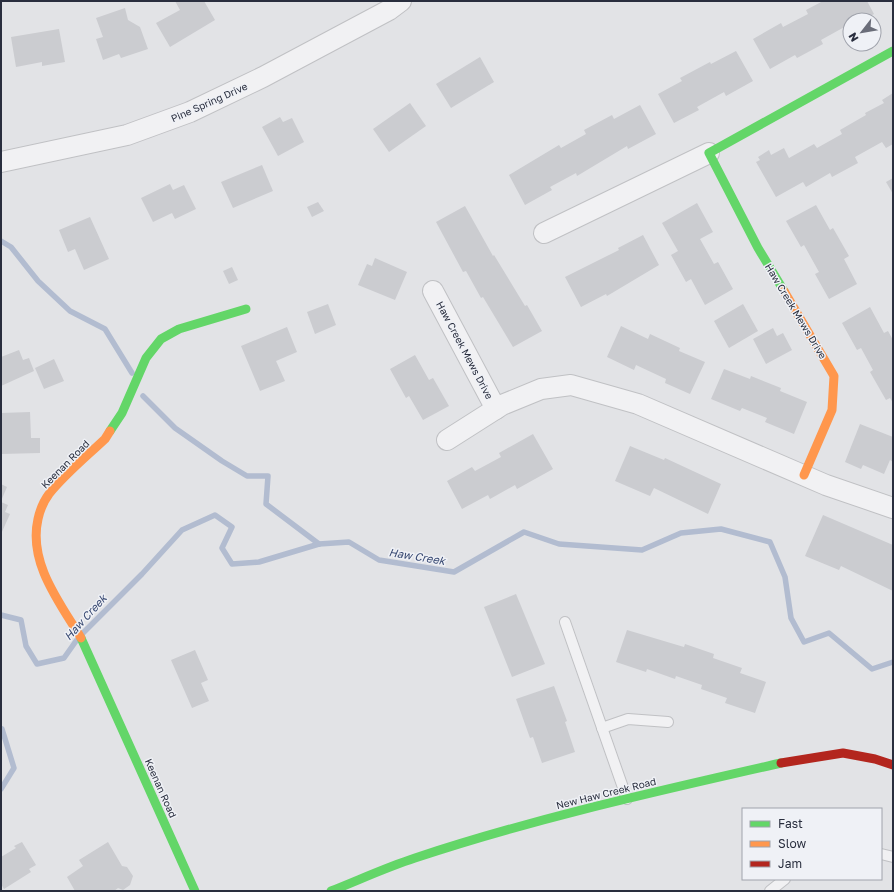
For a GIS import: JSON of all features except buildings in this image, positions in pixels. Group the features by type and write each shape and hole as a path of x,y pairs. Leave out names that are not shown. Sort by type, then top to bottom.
{"street":[{"name":"Pine Spring Drive","path":"1,162 127,135 190,112 263,77 388,10 401,1"},
{"path":"544,234 709,153 893,51"},
{"name":"Haw Creek Mews Drive","path":"709,153 758,248 834,376 832,410 804,475"},
{"name":"Haw Creek Mews Drive","path":"433,291 496,409"},
{"name":"Keenan Road","path":"195,891 85,645 54,594 39,562 35,532 41,507 48,495 105,439 122,413 146,358 161,339 179,329 246,308"},
{"name":"Haw Creek Mews Drive","path":"447,440 496,409 541,389 571,385 638,404 804,475 893,508"},
{"name":"New Haw Creek Road","path":"331,891 371,874 422,856 490,835 627,799 804,758 843,753 875,759 893,765"}],"lane":[{"path":"565,622 627,799"},
{"path":"602,728 628,719 668,722"},
{"path":"882,854 893,857"},
{"path":"770,891 784,880"}],"waterway":[{"path":"1,241 11,247 38,281 70,311 105,329 132,373"},
{"path":"143,396 175,428 222,461 247,476 268,476 266,504 319,544"},
{"name":"Haw Creek","path":"83,633 142,574 182,530 215,515 232,527 222,548 232,564 259,562 319,544 349,542 379,560 454,572 524,532 559,544 642,550 681,533 721,529 770,542 785,577 791,618 804,642 829,633 872,669 893,662"},
{"name":"Haw Creek","path":"1,615 21,620 26,646 37,664 64,658 76,641"},
{"name":"Haw Creek","path":"1,730 2,729 14,768 1,789"}],"traffic: fast":[{"path":"784,291 758,248 709,153 893,51"},
{"path":"110,431 122,413 146,358 161,339 179,329 246,309"},
{"path":"81,638 195,891"},
{"path":"331,891 404,862 506,830 597,806 781,763"}],"traffic: slow":[{"path":"784,291 834,376 832,410 804,475"},
{"path":"81,638 56,597 42,567 36,535 38,519 42,506 49,494 105,439 110,431"}],"traffic: jam":[{"path":"781,763 843,753 875,759 893,765"}]}
